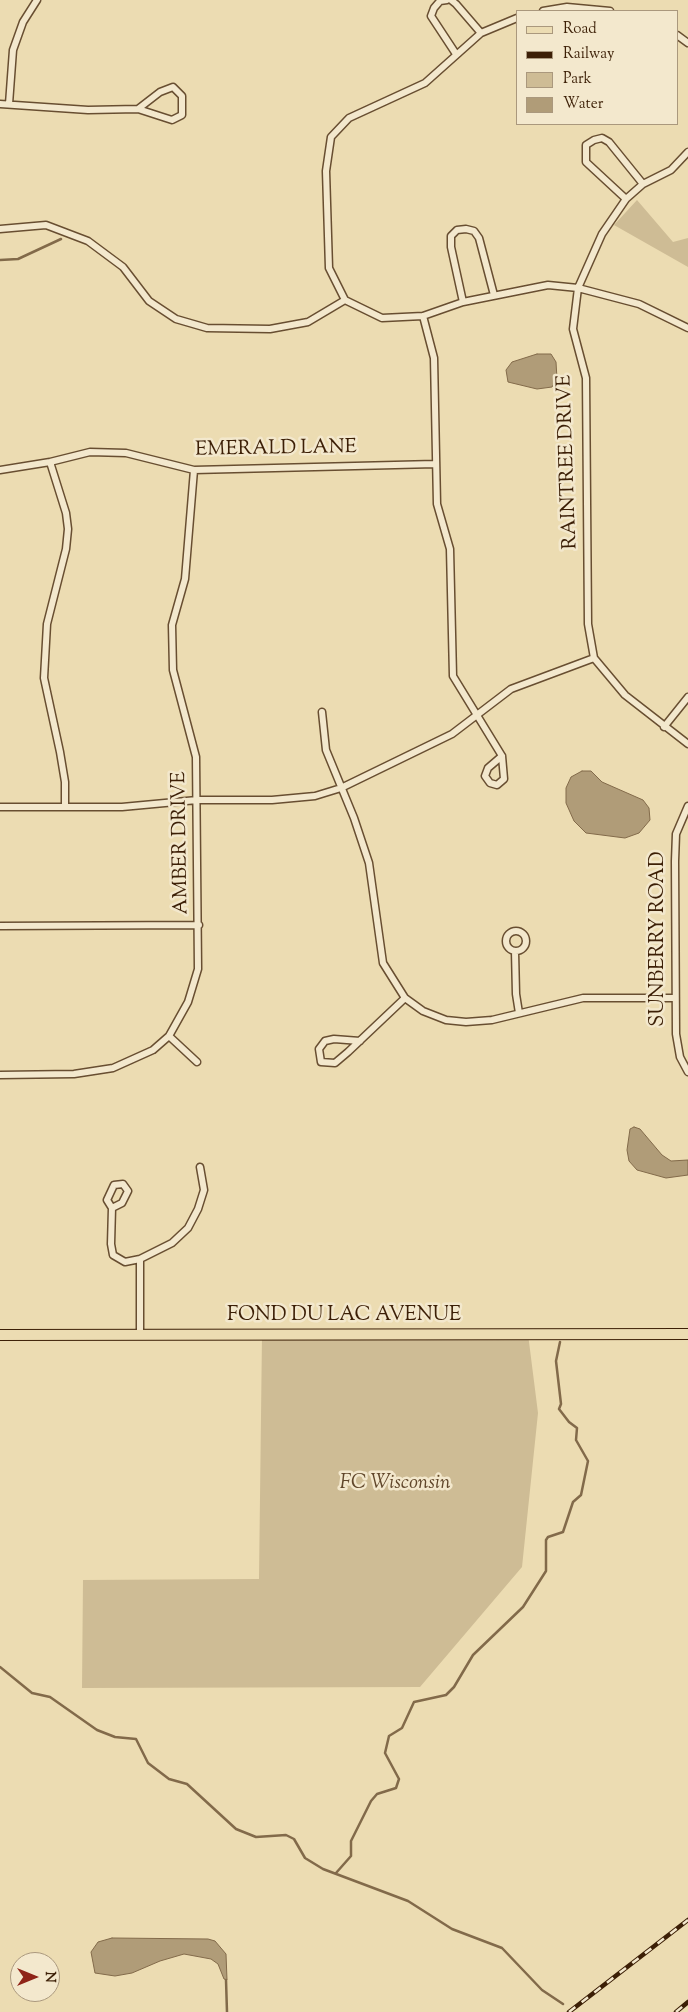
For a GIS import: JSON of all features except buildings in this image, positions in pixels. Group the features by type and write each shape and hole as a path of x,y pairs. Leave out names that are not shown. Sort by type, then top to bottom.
{"main road":[{"name":"FOND DU LAC AVENUE","path":"0,1335 688,1334"}],"street":[{"path":"9,104 14,50 23,22 37,0"},
{"path":"456,54 431,16 434,8 440,1 449,0 481,33"},
{"path":"549,10 567,7 599,10"},
{"path":"516,18 481,33 425,83 348,118 331,138 326,171 329,268 345,300 382,318 423,316 464,302 548,285 578,288 639,304 688,328"},
{"path":"0,104 88,110 138,109 172,120 182,115 182,96 173,88 160,92 138,109"},
{"path":"626,199 586,162 586,146 594,140 602,138 609,142 644,184"},
{"name":"RAINTREE DRIVE","path":"688,152 672,170 644,184 626,199 602,234 578,288 573,329 586,378 588,624 594,658 625,696 688,744"},
{"path":"0,229 46,224 88,241 123,267 149,301 176,319 207,328 270,328 308,322 345,300"},
{"path":"464,302 451,247 451,236 457,230 466,228 474,231 480,238 494,295"},
{"path":"423,316 434,358 437,504 450,549 453,676 502,756"},
{"name":"EMERALD LANE","path":"0,470 50,462 90,452 126,453 194,470 435,464"},
{"path":"50,462 66,513 68,529 66,549 47,624 44,678 65,782 65,807"},
{"name":"AMBER DRIVE","path":"0,1075 74,1074 113,1068 153,1050 169,1036 188,1002 198,969 198,800 196,757 173,670 172,625 184,579 194,470"},
{"path":"0,807 122,807 198,800 315,796 340,788 445,738 511,689 594,658"},
{"path":"664,727 688,697"},
{"path":"322,712 326,750 340,788 354,818 369,863 383,963 405,998 423,1011 446,1020 466,1022 519,1013 583,998 675,998"},
{"name":"SUNBERRY ROAD","path":"688,806 676,834 675,998 676,1034 680,1057 688,1072"},
{"path":"0,926 199,925"},
{"path":"515,951 516,994 519,1013"},
{"path":"360,1041 334,1039 325,1042 319,1049 321,1062 335,1063 360,1041 405,998"},
{"path":"169,1036 198,1062"},
{"path":"112,1208 111,1244 113,1254 125,1262 140,1259 172,1243 188,1228 198,1209 204,1190 200,1167"},
{"path":"140,1259 140,1335"}],"green space":[{"path":"637,200 673,242 688,238 688,267 614,225"},
{"name":"FC Wisconsin","path":"528,1334 538,1413 522,1567 420,1687 82,1688 83,1580 259,1579 262,1335"}],"water":[{"path":"537,354 551,354 556,362 557,379 552,387 537,389 508,382 506,370 512,362"},
{"path":"582,771 591,771 602,782 643,800 649,808 650,820 639,833 625,838 586,833 574,821 566,803 566,788 571,777"},
{"path":"634,1127 640,1129 662,1155 671,1161 688,1160 688,1175 666,1178 637,1170 629,1161 627,1150 630,1129"},
{"path":"112,1938 208,1939 215,1941 226,1954 227,1980 224,1979 218,1964 211,1959 184,1954 160,1961 132,1973 115,1976 95,1973 91,1952 98,1942"}],"waterway":[{"path":"0,260 18,259 61,239"},
{"path":"336,1873 351,1856 351,1841 371,1801 377,1794 396,1788 399,1779 385,1753 389,1736 402,1728 414,1702 446,1695 454,1687 473,1655 523,1607 546,1571 546,1540 548,1537 563,1532 573,1502 581,1495 588,1461 576,1440 577,1428 569,1422 559,1409 561,1404 556,1361 560,1342"},
{"path":"0,1667 32,1693 50,1697 97,1730 115,1737 136,1739 148,1763 169,1779 187,1784 236,1829 256,1837 286,1835 294,1839 305,1858 323,1869 408,1901 452,1929 502,1948 542,1990 563,2004"},
{"path":"226,1980 227,2012"}],"railway":[{"path":"569,2012 688,1920"},
{"path":"676,2012 688,2002"}]}
